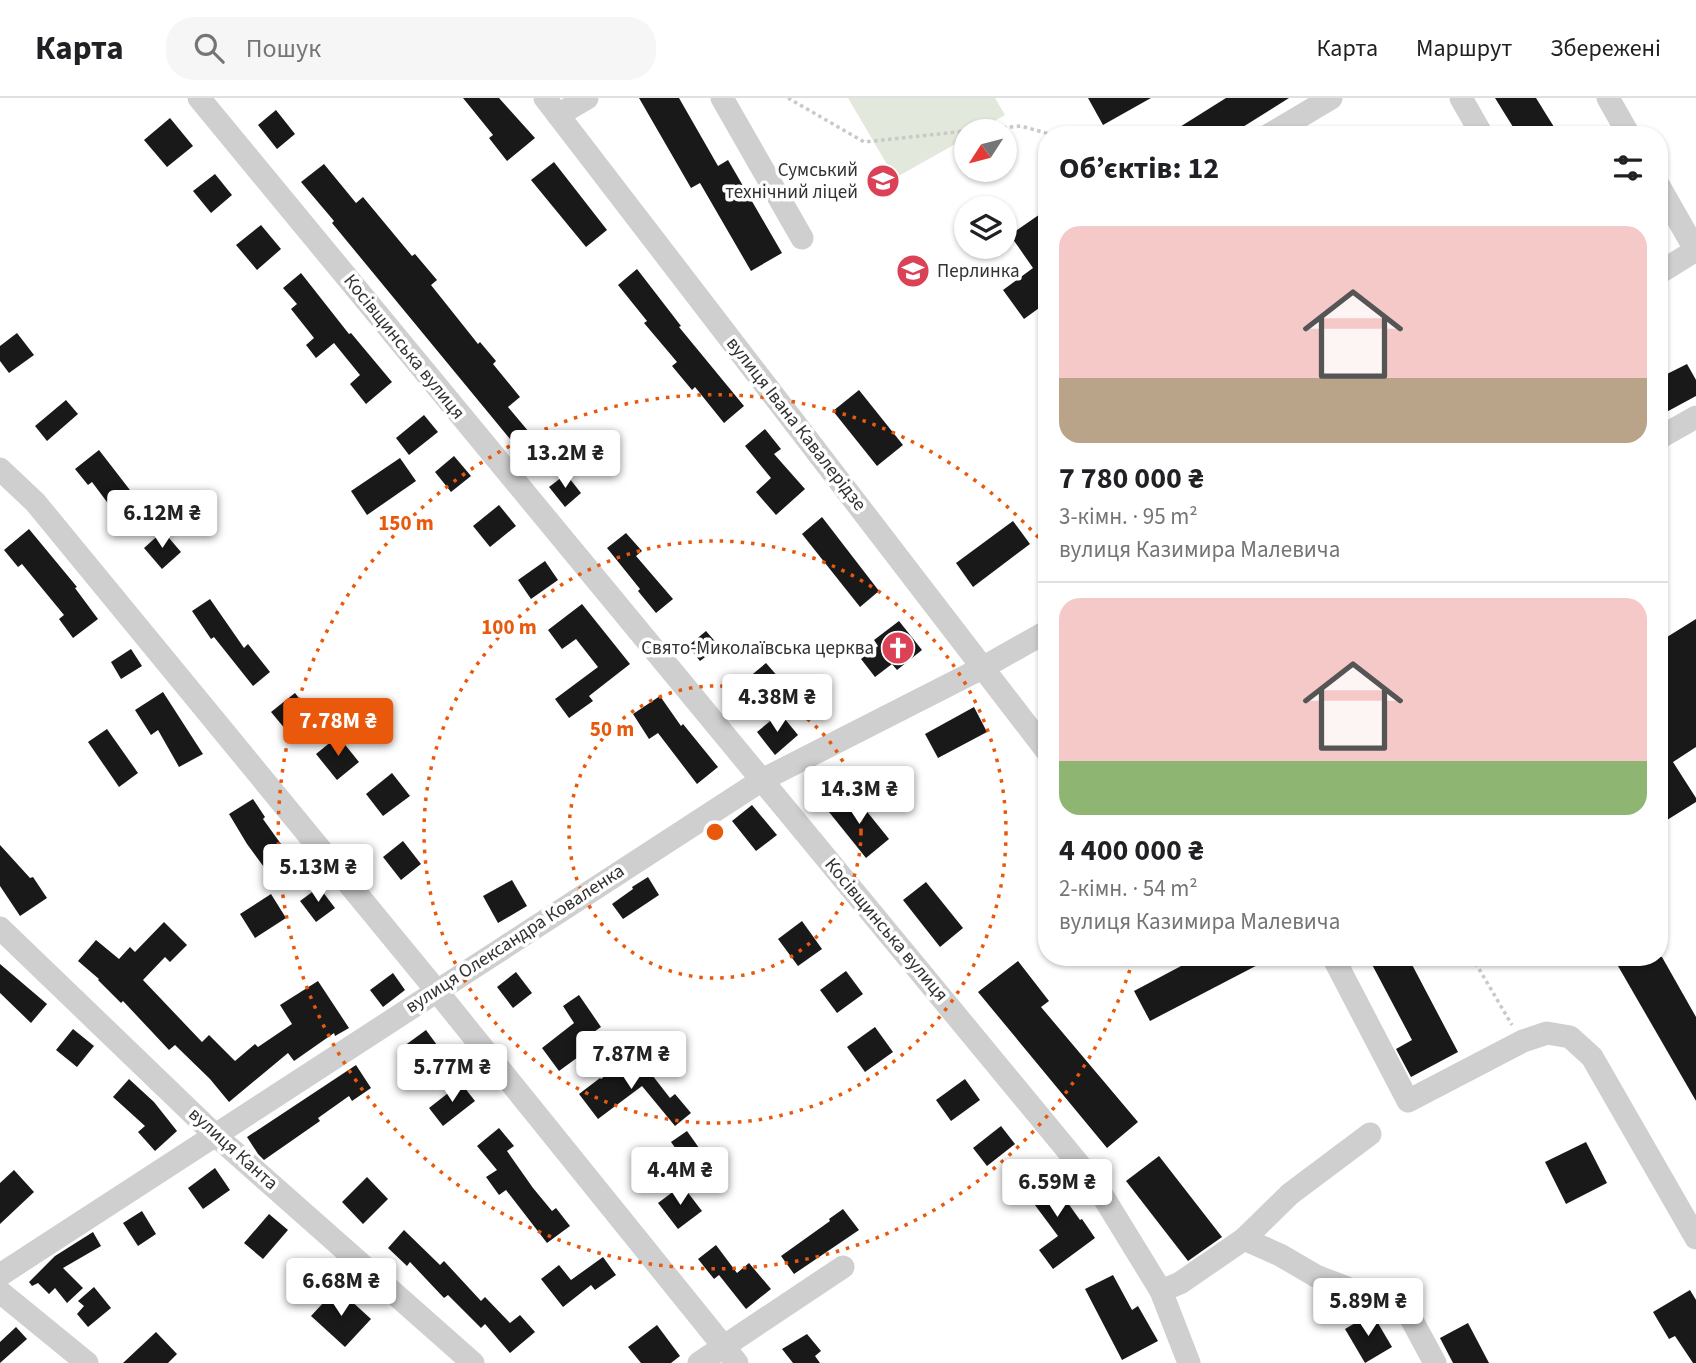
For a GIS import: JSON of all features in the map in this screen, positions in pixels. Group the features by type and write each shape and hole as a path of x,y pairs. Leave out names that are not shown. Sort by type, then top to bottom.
{"street":[{"name":"Косівщинська вулиця","path":"199,98 1096,1185 1161,1291 1189,1363"},
{"path":"551,106 587,98"},
{"path":"722,98 802,238"},
{"path":"1284,126 1331,98"},
{"path":"1461,98 1477,126"},
{"path":"1608,98 1624,126"},
{"name":"вулиця Івана Кавалерідзе","path":"551,106 1038,739"},
{"path":"1668,197 1690,223 1696,250 1668,267"},
{"path":"1668,433 1696,417"},
{"path":"0,469 36,502 731,1354"},
{"name":"вулиця Олександра Коваленка","path":"0,1275 762,780 984,667 1038,637"},
{"name":"вулиця Канта","path":"0,928 214,1134 473,1363"},
{"path":"1338,966 1408,1101 1523,1041 1547,1033 1570,1037 1592,1057 1696,1238"},
{"path":"1161,1291 1180,1283 1244,1239 1290,1194 1370,1134"},
{"path":"1244,1239 1280,1255 1315,1276 1407,1311 1435,1363"},
{"path":"699,1363 731,1354 844,1267"},
{"path":"0,1292 87,1363"}],"path":[{"path":"788,98 864,142 954,132"},
{"path":"1017,126 1038,131"},
{"path":"1477,966 1523,1041"}],"shaded area":[{"path":"848,98 995,98 1005,115 998,119 954,119 954,145 895,178"}],"building":[{"path":"463,98 499,98 535,138 507,161 489,138 493,135"},
{"path":"639,98 679,98 718,166 728,160 782,253 751,271 700,183 691,188"},
{"path":"1088,98 1151,98 1103,125"},
{"path":"1226,98 1289,98 1244,126 1181,126"},
{"path":"1495,98 1536,98 1553,126 1512,126"},
{"path":"276,110 295,134 277,149 258,125"},
{"path":"170,118 193,146 167,167 144,140"},
{"path":"554,162 607,230 586,247 531,180"},
{"path":"324,164 356,203 363,197 412,256 415,254 437,280 431,285 478,344 480,342 496,361 493,364 520,397 508,407 529,432 515,445 301,182"},
{"path":"215,174 232,195 211,213 193,191"},
{"path":"1038,216 1038,309 1024,319 1003,290 1033,268 1017,245 1017,230"},
{"path":"261,225 281,249 257,270 236,245"},
{"path":"637,269 681,326 679,327 744,406 724,423 695,387 692,390 672,366 677,362 644,323 647,321 618,285"},
{"path":"301,273 349,334 351,333 392,382 366,404 350,384 360,375 334,343 316,358 306,345 314,338 291,309 297,304 283,288"},
{"path":"17,333 34,355 9,373 0,361 0,346"},
{"path":"1687,364 1696,380 1696,396 1668,411 1668,374"},
{"path":"859,390 903,445 877,466 833,411"},
{"path":"66,400 78,414 47,441 35,426"},
{"path":"424,415 438,432 409,455 396,438"},
{"path":"765,429 781,449 774,454 805,489 776,515 756,492 771,478 745,446"},
{"path":"99,450 140,503 119,518 92,482 88,485 75,469"},
{"path":"454,456 471,476 451,492 435,472"},
{"path":"400,458 416,481 367,515 351,491"},
{"path":"566,474 581,493 565,507 549,487"},
{"path":"499,505 516,526 490,547 473,526"},
{"path":"822,517 879,591 860,607 802,534"},
{"path":"1013,521 1030,544 973,587 956,563"},
{"path":"29,529 77,587 75,588 98,619 73,638 59,619 64,615 22,564 18,567 4,550"},
{"path":"163,531 181,552 162,569 144,548"},
{"path":"626,533 642,551 636,556 673,599 656,613 607,548"},
{"path":"545,561 558,580 531,599 518,580"},
{"path":"210,599 244,648 248,644 270,672 253,686 214,637 211,639 192,611"},
{"path":"582,604 630,664 589,696 593,701 569,718 555,699 598,667 576,639 562,649 548,630"},
{"path":"1696,619 1696,747 1673,762 1696,802 1668,819 1668,636"},
{"name":"Свято-Миколаївська церква","path":"899,621 922,650 897,670 892,664 875,677 861,659 878,646 874,640"},
{"path":"706,631 719,646 700,661 688,646"},
{"path":"131,649 142,666 121,679 111,662"},
{"path":"766,663 779,678 761,694 748,678"},
{"path":"163,692 203,754 179,767 158,730 151,735 135,710"},
{"path":"295,693 314,717 291,736 271,712"},
{"path":"660,696 681,726 683,724 718,767 697,784 658,733 649,739 633,714"},
{"path":"974,707 987,732 938,758 925,734"},
{"path":"780,713 798,735 775,755 757,732"},
{"path":"107,729 138,773 119,787 88,742"},
{"path":"338,736 359,762 337,780 316,754"},
{"path":"392,773 410,796 383,816 366,794"},
{"path":"852,793 889,839 866,858 829,812"},
{"path":"253,799 265,817 263,819 291,858 269,874 229,814"},
{"path":"752,805 777,835 756,851 732,821"},
{"path":"403,841 421,864 401,880 383,857"},
{"path":"0,845 30,878 33,877 47,898 20,916 0,886"},
{"path":"648,877 659,895 623,919 612,904"},
{"path":"512,880 527,906 498,923 483,896"},
{"path":"926,882 963,928 940,947 903,900"},
{"path":"319,887 335,908 316,922 300,901"},
{"path":"271,894 286,918 255,938 240,914"},
{"path":"802,921 822,949 798,966 778,939"},
{"path":"164,922 187,945 170,962 165,957 143,980 202,1042 209,1035 235,1061 255,1044 258,1047 292,1024 280,1005 318,981 349,1028 335,1036 334,1033 294,1061 288,1053 229,1102 175,1045 169,1050 123,1001 121,1003 78,961 96,940 119,959 130,947 135,952"},
{"path":"1018,961 1049,1001 1041,1007 1138,1122 1107,1148 978,992"},
{"path":"0,964 47,1004 31,1023 0,993"},
{"path":"1181,966 1256,966 1150,1021 1134,991"},
{"path":"1373,966 1413,966 1458,1052 1411,1077 1396,1049 1412,1040"},
{"path":"1618,966 1667,966 1696,1017 1696,1101"},
{"path":"846,971 863,994 837,1013 820,990"},
{"path":"516,972 532,993 513,1008 497,987"},
{"path":"393,973 405,990 383,1007 370,990"},
{"path":"579,995 601,1027 578,1043 585,1052 559,1071 542,1048 574,1023 563,1006"},
{"path":"875,1027 893,1052 865,1072 847,1047"},
{"path":"73,1029 94,1046 77,1067 56,1050"},
{"path":"426,1030 445,1056 419,1075 400,1049"},
{"path":"635,1053 670,1098 675,1094 691,1113 675,1126 642,1086 598,1119 579,1094"},
{"path":"356,1065 371,1088 352,1101 349,1096 318,1118 320,1121 264,1160 258,1154 247,1137"},
{"path":"129,1079 154,1102 177,1131 155,1151 138,1132 145,1126 113,1097"},
{"path":"965,1079 980,1100 951,1121 936,1100"},
{"path":"461,1083 475,1101 443,1126 429,1108"},
{"path":"1001,1126 1015,1144 987,1166 973,1148"},
{"path":"499,1128 514,1146 507,1151 533,1188 552,1211 556,1208 570,1226 547,1243 506,1190 499,1195 486,1177 497,1170 477,1146"},
{"path":"687,1131 704,1155 688,1166 671,1142"},
{"path":"1586,1142 1607,1183 1566,1204 1545,1162"},
{"path":"1159,1156 1222,1237 1188,1261 1126,1181"},
{"path":"215,1168 230,1190 203,1209 188,1188"},
{"path":"1043,1168 1095,1238 1053,1269 1039,1250 1058,1236 1020,1185"},
{"path":"14,1170 34,1192 0,1224 0,1183"},
{"path":"367,1177 388,1199 363,1224 342,1202"},
{"path":"682,1185 702,1211 678,1229 658,1203"},
{"path":"843,1209 859,1230 794,1274 781,1256"},
{"path":"142,1211 156,1234 138,1246 123,1223"},
{"path":"269,1214 288,1230 263,1259 244,1243"},
{"path":"404,1230 440,1265 444,1261 481,1301 485,1297 510,1323 520,1315 535,1332 510,1353 485,1324 481,1328 448,1295 444,1298 410,1262 407,1266 388,1248"},
{"path":"93,1232 101,1246 63,1268 83,1288 67,1303 55,1288 49,1294 38,1283 32,1286 29,1282 55,1256"},
{"path":"716,1245 737,1273 749,1263 771,1289 746,1309 719,1275 714,1279 698,1259"},
{"path":"603,1257 616,1275 595,1290 591,1285 563,1307 541,1279 559,1265 571,1280"},
{"path":"1113,1275 1132,1310 1138,1306 1158,1341 1122,1360 1085,1289"},
{"path":"94,1287 111,1308 88,1327 77,1314 84,1306 78,1301"},
{"path":"337,1288 371,1319 345,1347 311,1316"},
{"path":"1690,1290 1696,1300 1696,1363 1693,1363 1675,1336 1669,1339 1653,1312"},
{"path":"1372,1313 1392,1347 1365,1363 1345,1329"},
{"path":"1468,1323 1489,1363 1453,1363 1440,1338"},
{"path":"657,1325 680,1356 671,1363 641,1363 628,1347"},
{"path":"16,1327 27,1339 0,1363 0,1342"},
{"path":"156,1332 177,1354 168,1363 123,1363"},
{"path":"807,1334 821,1351 815,1356 820,1363 793,1363 782,1349"}],"place":[{"name":"Сумський технічний ліцей","path":"883,181"},
{"name":"Перлинка","path":"913,271"},
{"name":"Свято-Миколаївська церква","path":"898,648"}]}
